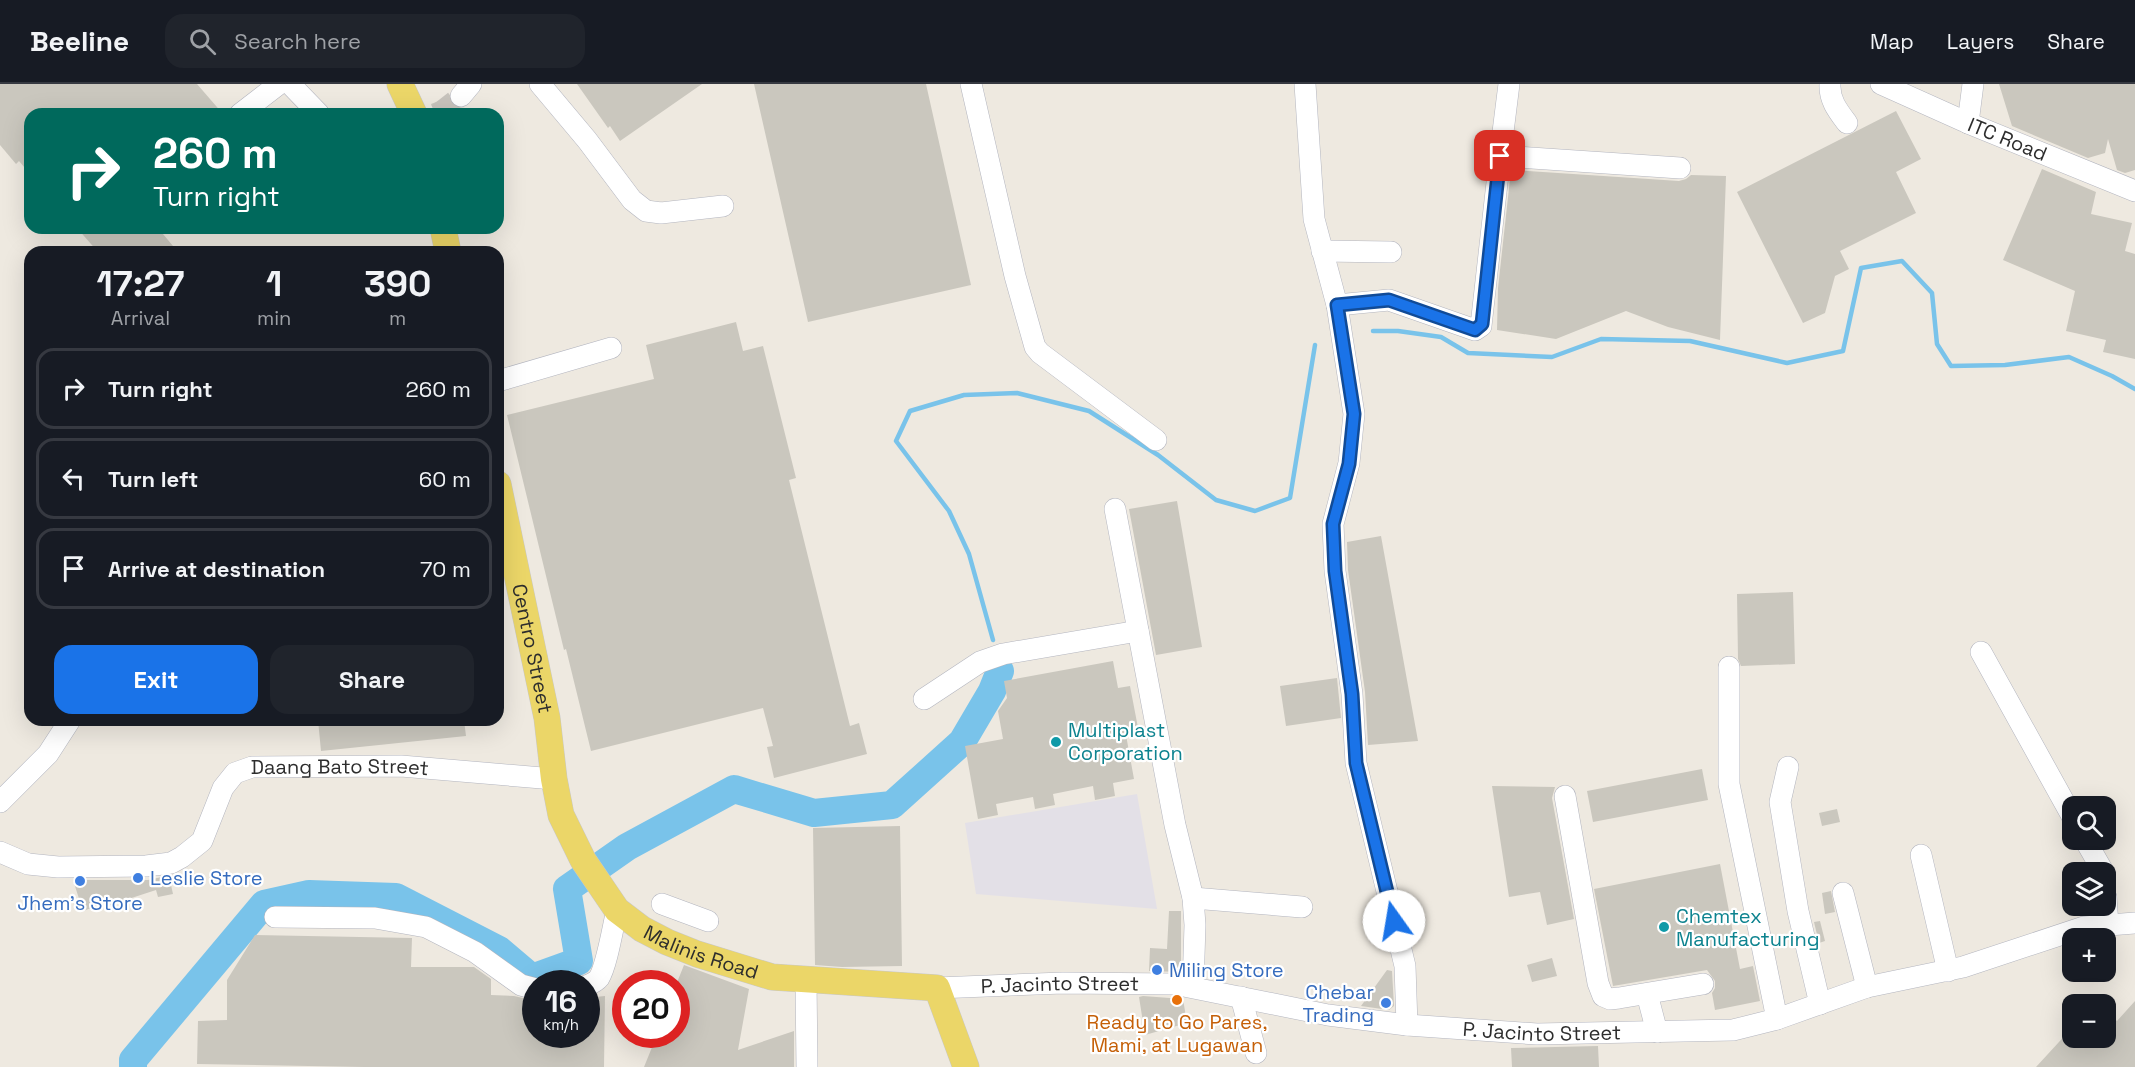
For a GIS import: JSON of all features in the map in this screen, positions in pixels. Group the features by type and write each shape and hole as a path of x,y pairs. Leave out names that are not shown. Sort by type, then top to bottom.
{"main road":[{"path":"400,84 411,108"},
{"name":"Centro Street","path":"504,513 547,718 554,779"},
{"name":"Malinis Road","path":"554,779 561,814 588,867 617,910 642,928 698,954 772,977 937,988"},
{"path":"937,988 966,1067"}],"street":[{"path":"248,108 279,84"},
{"path":"290,84 313,108"},
{"path":"540,84 587,140 632,200 646,211 661,213 723,206"},
{"path":"971,84 1015,276 1035,347 1156,440"},
{"path":"1305,84 1314,219 1337,305 1354,414 1349,464 1333,524 1335,571 1352,694 1356,763 1405,966 1407,1025"},
{"path":"1337,305 1389,300 1475,330 1480,328 1509,84"},
{"path":"1830,84 1831,99 1847,123"},
{"name":"ITC Road","path":"1881,84 1968,123 2135,191"},
{"path":"1968,123 1973,84"},
{"path":"1500,156 1680,168"},
{"path":"1322,251 1391,252"},
{"path":"504,379 611,348"},
{"path":"1115,509 1175,825 1193,898 1195,926 1193,987"},
{"path":"924,699 981,662 1003,654 1138,631"},
{"path":"1981,652 2062,798"},
{"path":"1729,667 1729,784 1777,1019"},
{"path":"0,802 48,754 66,726"},
{"name":"Daang Bato Street","path":"0,852 28,864 58,867 146,866 171,863 202,841 223,788 235,773 252,767 401,766 554,779"},
{"path":"1788,767 1780,802 1798,911 1820,1004"},
{"path":"1565,796 1599,990 1603,996 1610,999 1703,984"},
{"path":"1921,855 1948,971"},
{"path":"1843,893 1867,987"},
{"path":"1193,898 1302,907"},
{"path":"662,904 708,921"},
{"path":"600,974 617,910"},
{"path":"2107,916 2108,925"},
{"path":"275,917 375,918 426,927 475,952 522,985"},
{"name":"P. Jacinto Street","path":"937,988 1063,983 1174,984 1328,1016 1407,1025 1537,1034 1733,1030 1777,1019 1867,987 1963,968 2084,927 2135,923"},
{"path":"806,980 807,1067"},
{"path":"1647,994 1657,1032"},
{"path":"1241,997 1256,1053"}],"shaded area":[{"name":"Multiplast Corporation","path":"1137,794 1157,909 976,894 965,823"}],"building":[{"path":"0,84 197,84 218,108 24,108 24,167 19,161 16,164 0,145"},
{"path":"577,84 702,84 620,141"},
{"path":"754,84 926,84 971,285 808,322"},
{"path":"1999,84 2135,84 2135,170 2125,173 2117,170 2108,139 2105,153 2088,158 2012,126"},
{"path":"449,97 453,106 465,108 433,108 431,104"},
{"path":"1896,111 1921,159 1896,172 1916,213 1840,251 1849,269 1835,276 1825,313 1803,323 1737,192"},
{"path":"2042,169 2096,192 2091,214 2132,223 2125,251 2135,254 2135,359 2103,352 2106,340 2066,331 2075,291 2003,260"},
{"path":"1511,170 1679,181 1691,175 1726,176 1720,340 1668,327 1626,311 1556,339 1497,330 1498,288"},
{"path":"82,234 163,234 173,246 93,246"},
{"path":"736,322 743,351 763,346 796,478 789,480 850,726 859,723 867,754 774,778 767,747 773,746 763,708 591,751 507,415 654,379 646,345"},
{"path":"1177,501 1202,647 1156,655 1129,509"},
{"path":"1381,536 1418,741 1368,745 1365,692 1348,570 1347,542"},
{"path":"1793,592 1795,664 1741,666 1738,659 1737,594"},
{"name":"Multiplast Corporation","path":"1113,661 1118,688 1130,686 1139,733 1126,735 1134,779 1113,783 1115,796 1095,800 1093,786 1053,794 1055,805 1035,809 1033,797 996,804 998,815 978,819 965,746 1003,739 998,711 1007,698 1004,681"},
{"path":"1337,678 1341,718 1286,726 1280,686"},
{"path":"319,726 465,726 466,736 321,751"},
{"path":"1702,769 1708,800 1593,822 1587,791"},
{"path":"1492,786 1555,787 1552,798 1574,919 1547,925 1540,892 1509,897"},
{"path":"1837,809 1840,822 1822,826 1819,813"},
{"path":"900,826 902,966 815,965 813,828"},
{"name":"Chemtex Manufacturing","path":"1720,864 1740,969 1753,966 1760,1001 1715,1010 1712,993 1715,981 1707,970 1613,986 1594,889"},
{"path":"180,873 182,881 171,885 173,894 158,897 156,890 83,911 73,880 148,880"},
{"path":"1831,891 1835,912 1825,914 1822,893"},
{"path":"1169,911 1181,911 1181,972 1149,971 1150,948 1167,949"},
{"path":"1820,921 1825,941 1819,943 1814,922"},
{"path":"255,935 412,938 411,967 474,967 491,979 491,995 522,998 522,1048 600,1048 600,997 605,996 604,1067 197,1064 198,1021 227,1020 227,980"},
{"path":"1552,958 1557,976 1532,982 1527,965"},
{"path":"684,965 749,989 738,1050 794,1031 794,1067 644,1067 652,1048 690,1048 690,970 682,970"},
{"path":"1387,970 1392,971 1394,1006 1389,1010 1361,1006"},
{"path":"1139,997 1183,999 1187,1023 1145,1035"},
{"path":"2135,1001 2135,1067 2036,1067 2062,1039 2062,1048 2116,1048 2117,1021"},
{"path":"1598,1046 1599,1067 1512,1067 1511,1048"}],"waterway":[{"path":"1373,331 1398,331 1441,337 1468,353 1552,357 1601,339 1690,341 1787,363 1843,351 1861,268 1902,261 1932,293 1937,344 1951,366 2005,365 2069,357 2135,389"},
{"path":"993,640 969,554 949,511 896,441 910,411 964,395 1017,393 1089,411 1158,455 1216,500 1255,511 1290,498 1315,345"},
{"path":"133,1067 133,1060 264,904 309,894 396,897 499,950 532,978 579,961 567,889 627,847 734,789 814,813 892,805 962,742 992,691 1000,671"}],"tunnel":[{"path":"446,108 461,96"}],"place":[{"name":"Multiplast Corporation","path":"1056,742"},
{"name":"Leslie Store","path":"138,878"},
{"name":"Jhem's Store","path":"80,881"},
{"name":"Chemtex Manufacturing","path":"1664,927"},
{"name":"Miling Store","path":"1157,970"},
{"name":"Ready to Go Pares, Mami, at Lugawan","path":"1177,1000"},
{"name":"Chebar Trading","path":"1386,1003"}],"route":[{"path":"1394,921 1356,763 1352,694 1335,571 1333,524 1349,464 1354,414 1337,305 1389,300 1475,330 1480,328 1500,156"}]}
